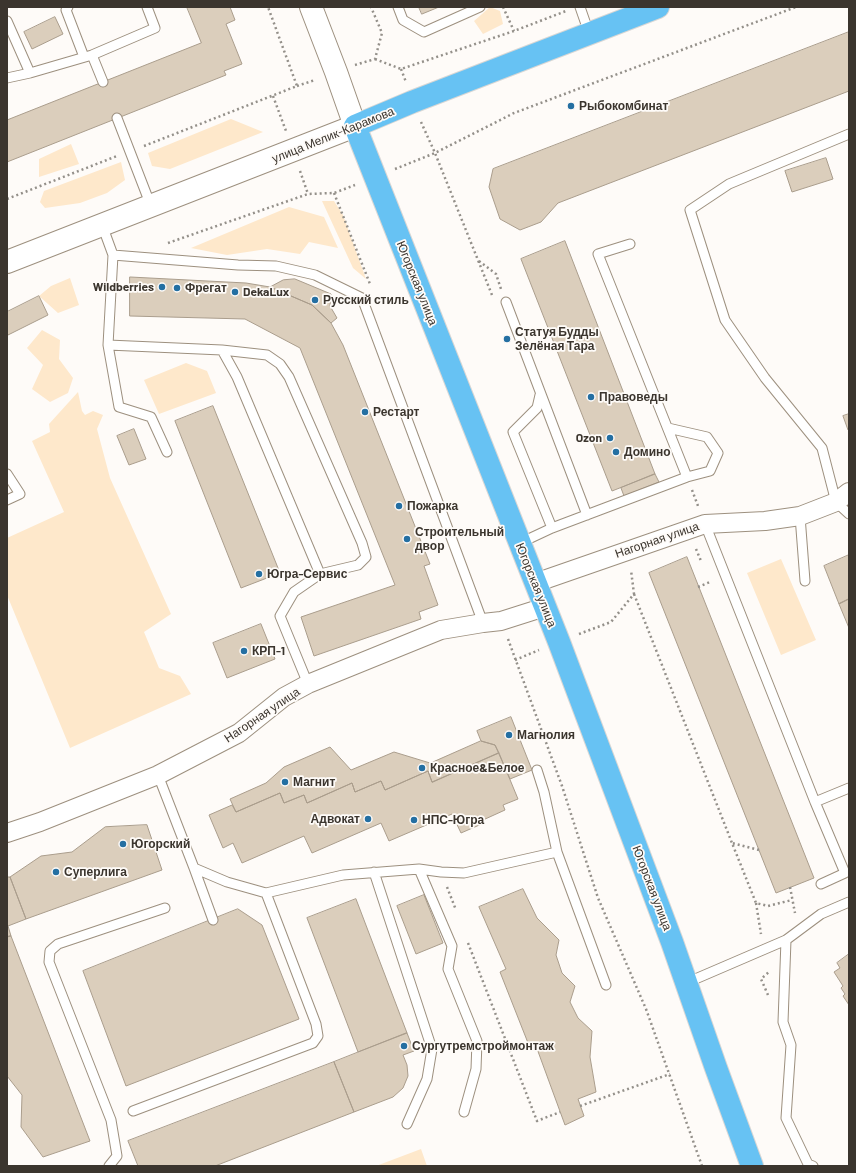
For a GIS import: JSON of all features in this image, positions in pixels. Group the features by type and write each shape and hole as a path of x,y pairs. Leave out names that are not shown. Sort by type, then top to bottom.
{"main road":[{"name":"Югорская улица","path":"311,7 355,126 559,642 672,942 752,1166"},
{"name":"улица Мелик-Карамова","path":"7,262 355,126 412,102 658,7"}],"street":[{"name":"Нагорная улица","path":"535,582 629,550 702,516 765,521 800,516 842,497"},
{"name":"Нагорная улица","path":"7,833 40,822 158,775 239,733 284,697 308,684 441,630 501,621 545,607"}],"lane":[{"path":"68,7 66,10 88,56 103,82"},
{"path":"7,78 30,73 88,56 155,28 147,7"},
{"path":"398,7 403,20 424,32 480,7"},
{"path":"575,8 589,33"},
{"path":"7,21 30,73"},
{"path":"117,118 151,206"},
{"path":"849,134 729,184 690,210 725,320 765,378 822,448 849,514"},
{"path":"102,225 113,255 108,345 119,407 151,417 167,452"},
{"path":"630,244 598,254 688,477"},
{"path":"113,255 131,255 238,265 276,266 315,275 362,298 483,623"},
{"path":"506,302 540,395 587,515"},
{"path":"108,345 222,350 267,355 280,364 289,377 359,536 366,557 358,565 320,574 294,592 280,616 308,684"},
{"path":"222,350 237,377 320,574"},
{"path":"540,395 537,408 513,432 552,528"},
{"path":"520,543 552,528 688,477 710,471 718,453 707,437 668,428"},
{"path":"7,474 20,494 7,500"},
{"path":"702,516 815,802 845,873 821,884"},
{"path":"800,516 805,581"},
{"path":"537,770 544,792 557,852 606,985"},
{"path":"158,775 213,920"},
{"path":"815,802 849,788"},
{"path":"194,868 227,882 266,893 343,875 419,869 464,873 557,852"},
{"path":"419,869 452,946 448,969 477,1041 476,1069 464,1112"},
{"path":"374,872 432,1049 427,1079 407,1124"},
{"path":"133,1111 313,1043 318,1036 316,1024 266,893"},
{"path":"686,983 786,940 821,914 849,902"},
{"path":"109,1166 117,1156 111,1120 50,962 50,951 58,944 165,908"},
{"path":"786,940 783,1022 791,1045 786,1118 808,1164 813,1166"}],"path":[{"path":"7,199 296,86 268,7"},
{"path":"504,7 514,31"},
{"path":"131,255 308,194 334,193 435,153 514,113 796,7"},
{"path":"374,59 402,69 514,31 575,8"},
{"path":"402,69 412,102 435,153 493,298"},
{"path":"334,193 372,289"},
{"path":"479,261 496,274 506,302"},
{"path":"692,490 702,516"},
{"path":"629,550 634,594 756,903 768,906 792,900 790,887"},
{"path":"698,587 710,582"},
{"path":"515,660 611,622 634,594"},
{"path":"501,621 562,786 598,898 646,1009 702,1166"},
{"path":"732,843 759,850"},
{"path":"441,872 458,916"},
{"path":"466,938 537,1121 560,1112"},
{"path":"580,1106 670,1074"}],"shaded area":[{"path":"490,7 500,11 503,24 483,34 474,21"},
{"path":"231,119 263,132 170,169 152,166 148,153"},
{"path":"71,144 79,164 39,177 39,159"},
{"path":"121,162 125,180 107,193 80,203 45,208 40,202 44,191"},
{"path":"322,201 334,201 343,215 366,279 353,268"},
{"path":"289,207 324,217 338,248 309,242 300,254 267,249 227,255 191,248"},
{"path":"70,278 79,305 58,313 39,296 51,286"},
{"path":"42,330 60,340 59,359 73,378 68,393 50,402 32,389 43,365 27,348"},
{"path":"186,363 207,371 216,393 159,414 144,380"},
{"path":"78,392 82,411 85,415 93,411 103,415 97,429 110,478 171,614 144,632 159,668 180,676 191,694 70,748 7,595 7,538 64,512 32,441 50,432 49,424"},
{"path":"781,559 816,640 781,655 747,573"},
{"path":"421,1149 427,1166 376,1166"}],"building":[{"path":"187,7 230,7 235,20 226,24 242,64 224,71 226,75 7,162 7,120 201,43"},
{"path":"419,7 439,7 422,14"},
{"path":"55,17 63,34 32,49 24,32"},
{"path":"849,32 849,91 558,203 541,222 520,230 500,219 489,187 493,169"},
{"path":"826,158 833,179 792,192 785,171"},
{"path":"565,241 655,474 612,491 521,259"},
{"path":"130,277 246,283 270,287 312,305 331,323 343,345 430,564 424,566 438,605 419,612 421,619 314,656 301,617 395,585 300,348 245,319 130,316"},
{"name":"Русский стиль","path":"295,279 331,294 330,306 337,318 331,323 312,305 270,287 283,280"},
{"path":"39,296 48,315 8,335 7,312"},
{"path":"213,406 280,573 241,588 175,421"},
{"path":"849,414 849,430 848,430 843,416"},
{"path":"134,429 146,459 129,465 117,436"},
{"path":"655,474 659,482 624,496 621,488"},
{"path":"849,555 849,599 839,604 824,566"},
{"path":"687,557 814,878 776,893 649,573"},
{"path":"849,599 849,628 839,604"},
{"name":"КРП-1","path":"261,624 275,659 227,678 213,643"},
{"path":"511,717 532,770 510,779 495,745 481,741 477,731"},
{"path":"481,741 495,745 499,753 432,782 428,771 385,790 381,781 355,792 352,783 307,803 304,795 284,803 280,793 236,812 230,799 266,783 284,767 330,747 351,770 394,752 430,763"},
{"path":"499,753 518,799 503,805 505,810 483,820 484,823 461,833 452,814 389,841 381,823 312,853 304,836 242,863 233,843 223,848 209,815 232,805 236,812 280,793 284,803 304,795 307,803 352,783 355,792 381,781 385,790 428,771 432,782"},
{"path":"147,825 162,870 26,919 10,877 41,856 72,852 105,827"},
{"path":"7,877 10,877 26,919 8,926 11,936 7,937"},
{"path":"523,889 537,918 559,940 556,955 562,973 575,986 570,1002 578,1018 592,1031 590,1057 596,1092 578,1099 584,1116 565,1125 536,1046 530,1048 500,972 506,969 479,907"},
{"path":"424,895 443,943 416,954 397,906"},
{"path":"356,899 407,1033 358,1052 307,918"},
{"path":"238,909 262,925 299,1019 126,1086 83,971"},
{"path":"11,936 90,1141 43,1157 21,1127 22,1095 7,1076 7,937"},
{"path":"849,954 849,1005 843,996 845,994 841,988 843,986 834,972 840,968 837,963"},
{"path":"407,1033 414,1051 403,1055 407,1065 408,1076 403,1088 393,1097 354,1112 334,1062"},
{"path":"334,1062 354,1112 215,1166 138,1166 128,1141"}],"place":[{"name":"Рыбокомбинат","path":"571,106"},
{"name":"Wildberries","path":"162,287"},
{"name":"Фрегат","path":"177,288"},
{"name":"DekaLux","path":"235,292"},
{"name":"Русский стиль","path":"315,300"},
{"name":"Статуя Будды Зелёная Тара","path":"507,339"},
{"name":"Правоведы","path":"591,397"},
{"name":"Рестарт","path":"365,412"},
{"name":"Ozon","path":"610,438"},
{"name":"Домино","path":"616,452"},
{"name":"Пожарка","path":"399,506"},
{"name":"Строительный двор","path":"407,539"},
{"name":"Югра-Сервис","path":"259,574"},
{"name":"КРП-1","path":"244,651"},
{"name":"Магнолия","path":"509,735"},
{"name":"Красное&Белое","path":"422,768"},
{"name":"Магнит","path":"285,782"},
{"name":"Адвокат","path":"368,819"},
{"name":"НПС-Югра","path":"414,820"},
{"name":"Югорский","path":"123,844"},
{"name":"Суперлига","path":"56,872"},
{"name":"Сургутремстроймонтаж","path":"404,1046"}]}
